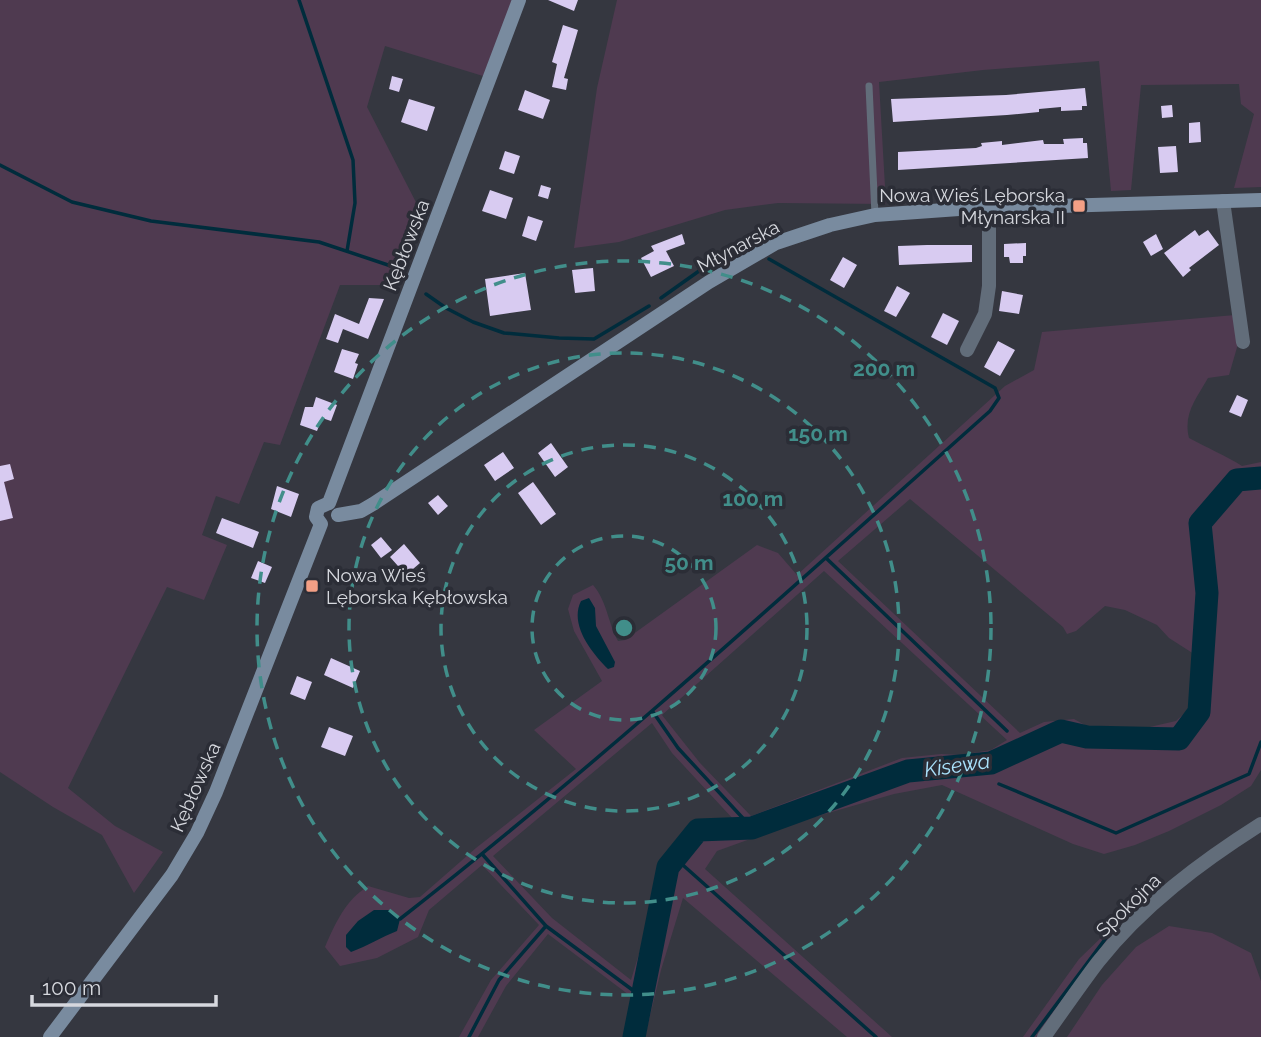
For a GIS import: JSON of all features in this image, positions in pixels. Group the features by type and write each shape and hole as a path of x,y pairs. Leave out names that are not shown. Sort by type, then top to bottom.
{"street":[{"name":"Kębłowska","path":"50,1037 172,875 197,833 216,792 321,524 316,517 318,508 334,509 519,0"},
{"name":"Młynarska","path":"334,509 361,511 373,504 674,304 776,243 830,225 875,215 989,208 1261,200"},
{"path":"1223,201 1243,342"},
{"path":"967,350 985,314 989,286 989,208"},
{"name":"Spokojna","path":"1044,1037 1099,961 1143,912 1209,857 1261,824"}],"lane":[{"path":"869,86 875,215"}],"shaded area":[{"path":"0,0 513,0 483,76 385,46 367,107 422,214 397,285 340,285 280,445 264,442 239,504 216,496 202,535 227,545 204,600 167,587 68,788 115,826 163,852 134,893 102,835 0,772"},
{"path":"617,0 1261,0 1261,187 1234,188 1254,114 1241,104 1239,84 1141,85 1131,190 1111,191 1099,61 983,70 879,82 886,204 778,203 725,210 619,242 574,248 597,88"},
{"path":"1235,315 1238,344 1229,375 1208,378 1189,414 1188,429 1189,438 1242,466 1261,462 1261,770 1251,786 1221,805 1169,831 1104,854 1073,844 942,785 894,794 797,822 717,851 705,869 892,1037 847,1037 683,898 661,970 645,1037 625,1037 633,998 548,934 506,986 478,1037 459,1037 491,980 539,925 482,865 429,910 418,937 377,958 340,966 325,947 342,913 360,892 368,886 409,898 420,897 476,848 576,769 534,730 602,681 574,631 568,609 573,595 593,585 618,641 625,640 757,545 778,553 797,575 1005,386 1034,370 1042,332","holes":["910,499 1063,627 1067,634 1076,631 1105,606 1125,610 1157,625 1169,638 1194,654 1188,710 1176,721 1145,728 1092,729 1074,719 1044,722 1020,733 838,561","824,571 1007,740 991,750 961,755 902,758 751,816 700,763 662,715","652,723 672,753 734,820 701,825 681,836 660,869 656,898 631,980 552,918 493,856"]},
{"path":"1169,926 1212,933 1251,953 1261,981 1261,1037 1067,1037 1102,985 1136,947"},
{"path":"1109,930 1114,938 1039,1037 1023,1037 1079,959"}],"water":[{"path":"589,598 595,608 596,626 615,662 614,667 608,669 589,647 580,629 578,610 581,601"},
{"path":"374,910 390,910 400,919 397,931 351,952 346,947 346,935 358,921"}],"building":[{"path":"548,0 578,0 574,11"},
{"path":"563,25 578,30 564,78 568,79 566,90 552,87 557,64 552,62"},
{"path":"392,76 403,79 399,92 389,89"},
{"path":"1085,88 1087,106 1082,106 1082,110 1061,111 1061,107 1007,115 893,122 891,99 1006,95"},
{"path":"525,90 550,100 543,119 518,110"},
{"path":"409,99 435,107 427,131 401,122"},
{"path":"1172,105 1173,117 1162,118 1161,106"},
{"path":"1200,122 1201,142 1189,143 1189,123"},
{"path":"1083,138 1083,143 1087,143 1088,158 898,170 898,152 976,148 982,146 981,143 1002,141 1002,145 1043,140 1044,144 1064,144 1063,139"},
{"path":"1176,146 1178,172 1160,173 1158,147"},
{"path":"505,151 520,156 514,174 499,169"},
{"path":"541,185 551,188 548,199 538,196"},
{"path":"490,190 513,198 506,219 482,211"},
{"path":"528,216 543,221 536,241 522,236"},
{"path":"1195,230 1199,236 1208,230 1219,245 1189,268 1191,270 1183,277 1164,253"},
{"path":"682,234 685,244 666,251 674,266 651,277 641,258 654,251 651,246"},
{"path":"1156,234 1163,249 1151,256 1143,242"},
{"path":"1026,243 1023,263 1010,263 1009,257 1004,257 1004,244"},
{"path":"972,245 972,262 899,265 898,246"},
{"path":"843,257 857,265 844,288 830,280"},
{"path":"593,268 595,291 575,293 572,270"},
{"path":"525,273 531,310 490,316 485,279"},
{"path":"897,286 910,293 896,317 884,311"},
{"path":"1002,291 1023,295 1019,314 999,311"},
{"path":"369,298 384,299 368,339 343,329 338,343 326,339 335,314 359,324"},
{"path":"943,313 959,321 947,345 931,337"},
{"path":"998,341 1015,350 1000,376 984,367"},
{"path":"342,349 359,354 353,379 334,372"},
{"path":"1237,395 1248,400 1241,417 1229,412"},
{"path":"316,397 337,405 331,421 322,418 317,431 300,425 305,407 313,407"},
{"path":"551,443 568,467 555,477 538,453"},
{"path":"503,452 514,468 495,481 484,465"},
{"path":"10,464 14,479 4,482 13,518 0,521 0,466"},
{"path":"533,482 556,514 541,525 518,493"},
{"path":"277,486 299,494 291,517 271,509"},
{"path":"438,495 448,506 438,515 428,503"},
{"path":"222,518 259,532 253,548 216,533"},
{"path":"381,537 392,550 381,558 371,545"},
{"path":"404,544 420,563 406,575 390,557"},
{"path":"258,561 272,567 265,583 251,578"},
{"path":"331,658 360,671 353,688 324,675"},
{"path":"297,676 312,682 305,700 290,694"},
{"path":"329,727 353,736 345,756 321,747"}],"waterway":[{"path":"299,0 353,160 355,203 347,251"},
{"path":"0,165 72,202 151,221 319,242 394,267"},
{"path":"661,298 706,266 744,246 748,248"},
{"path":"400,919 626,734 990,411 999,398 995,388 769,259"},
{"path":"426,294 473,322 504,333 559,338 594,339 649,306"},
{"name":"Kisewa","path":"634,1037 668,867 698,830 752,828 908,771 991,763 1061,731 1087,737 1179,739 1199,712 1207,593 1200,523 1237,480 1261,478"},
{"path":"826,558 1007,731"},
{"path":"653,712 678,748 752,828"},
{"path":"999,784 1116,833 1249,774 1261,742"},
{"path":"483,855 546,926 642,997"},
{"path":"675,858 876,1037"},
{"path":"469,1037 499,980 546,926"},
{"path":"1032,1037 1106,938"}],"place":[{"name":"Nowa Wieś Lęborska Młynarska II","path":"1079,206"},
{"name":"Nowa Wieś Lęborska Kębłowska","path":"312,586"}]}
